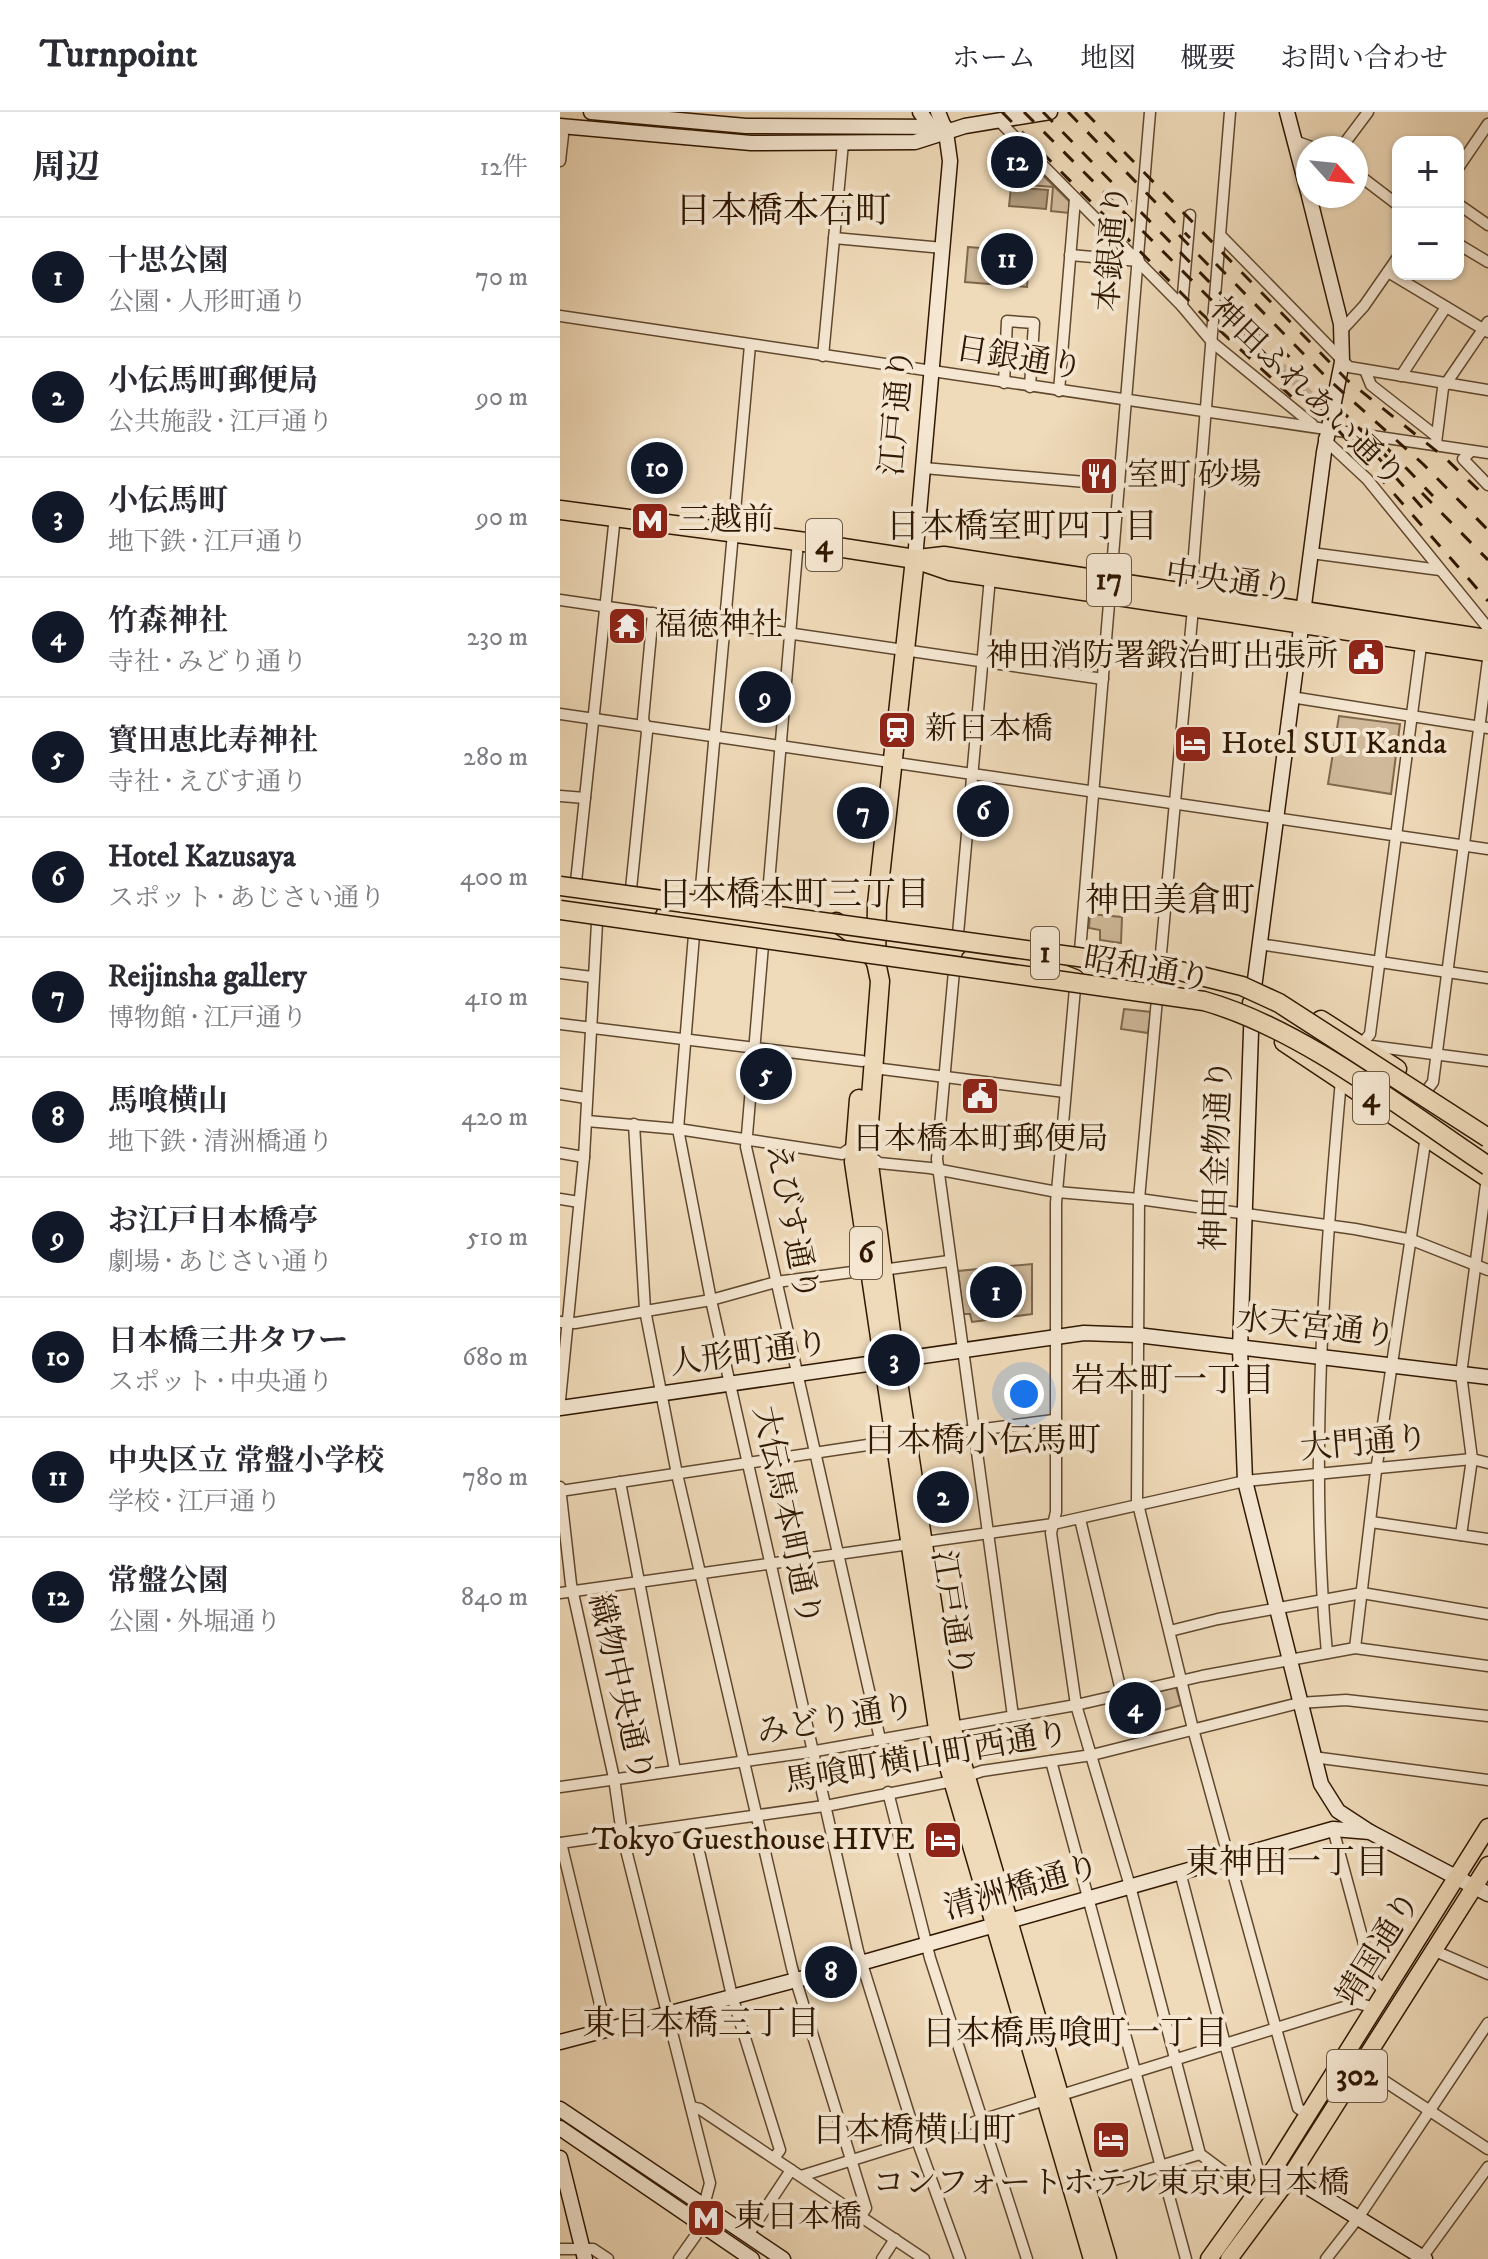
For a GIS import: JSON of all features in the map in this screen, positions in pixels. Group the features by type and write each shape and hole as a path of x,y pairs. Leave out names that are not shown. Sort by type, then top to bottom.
{"highway":[{"name":"中央通り","path":"560,510 915,559 942,569 990,577 1111,587"},
{"name":"中央通り","path":"915,559 944,556 1192,600 1423,635 1488,639"},
{"name":"江戸通り","path":"915,559 892,762 876,962 869,980 868,1064 861,1148 900,1440 945,1728 1052,2098 1093,2259"},
{"name":"中央通り","path":"1423,635 1488,652"},
{"name":"1","path":"565,883 1165,969 1223,981 1260,993 1301,1016 1488,1138"},
{"path":"627,927 694,921 838,937 631,889"},
{"path":"560,896 650,907 698,905"},
{"name":"1","path":"560,910 1204,1001 1240,1012 1286,1034 1488,1166"},
{"path":"823,915 861,940 876,962"},
{"path":"877,921 892,945 949,970"},
{"name":"昭和通り","path":"877,921 1124,958 1255,983 1361,1045 1431,1109 1488,1130"},
{"path":"1108,993 1049,969 913,947 1051,962 1124,958"},
{"name":"昭和通り","path":"876,962 1076,980 1108,993 1205,1008 1251,1024 1321,1066 1488,1177"},
{"path":"1049,969 1076,980 1177,985 1244,1001 1313,1038 1388,1099"},
{"path":"1252,1003 1294,1033 1321,1066"},
{"path":"1324,1022 1365,1071 1431,1109 1488,1152"},
{"name":"江戸通り","path":"1052,2098 1087,2188 1107,2259"}],"main road":[{"path":"565,883 631,889"},
{"name":"昭和通り","path":"698,905 767,906 877,921"},
{"name":"昭和通り","path":"560,918 876,962"},
{"name":"靖国通り","path":"1209,2259 1275,2167 1488,1827"},
{"name":"靖国通り","path":"1229,2259 1290,2177 1435,1951 1482,1890 1488,1865"}],"street":[{"path":"591,112 746,126 939,131 1050,112"},
{"name":"江戸通り","path":"915,559 949,153 939,131 920,112"},
{"name":"江戸通り","path":"938,112 939,131"},
{"name":"本銀通り","path":"1080,951 1150,112"},
{"path":"1160,964 1230,112"},
{"name":"神田金物通り","path":"1287,112 1296,145"},
{"path":"1350,136 1368,112"},
{"name":"神田ふれあい通り","path":"999,121 1139,261 1213,343 1367,479 1488,628"},
{"path":"1464,159 1488,124"},
{"path":"560,126 751,143 915,142 939,131"},
{"path":"560,132 563,135 560,161"},
{"path":"823,356 843,143"},
{"path":"1368,182 1392,200"},
{"path":"1059,391 1075,199"},
{"name":"神田金物通り","path":"1312,208 1342,330 1342,362 1323,437 1311,553 1252,1003 1240,1349 1245,1481 1313,1757 1321,1784 1333,1806 1370,1832"},
{"path":"1464,208 1488,225"},
{"path":"1182,306 1190,215"},
{"path":"1222,237 1342,362 1365,370 1488,390"},
{"path":"834,238 943,248"},
{"path":"1464,248 1488,262"},
{"path":"1070,255 1139,261"},
{"path":"1342,330 1392,266"},
{"path":"1388,272 1487,328 1446,383 1436,440"},
{"path":"1401,376 1446,307"},
{"name":"日銀通り","path":"560,316 1286,424 1323,437 1436,440 1488,453"},
{"path":"1004,383 1007,321 1034,323 1030,387"},
{"path":"698,905 750,345"},
{"path":"1365,370 1371,385 1436,440"},
{"path":"1286,424 1292,411"},
{"path":"1471,451 1463,459 1488,485"},
{"path":"924,468 1120,485"},
{"path":"565,883 585,798 615,516"},
{"path":"767,906 798,541"},
{"path":"1311,553 1440,570"},
{"path":"958,934 990,577"},
{"path":"560,600 1103,679"},
{"path":"631,889 653,613"},
{"path":"1361,1045 1370,1034 1423,635"},
{"path":"1431,1109 1435,1053 1463,846 1484,727 1488,660"},
{"path":"1291,697 1484,727"},
{"path":"560,714 1488,849"},
{"path":"560,796 585,798"},
{"path":"560,1400 564,1322 574,1266 587,1121 597,923"},
{"name":"大伝馬本町通り","path":"694,935 678,1129 711,1300 810,1752 861,1963 917,2140 960,2259"},
{"path":"1259,944 1488,978"},
{"name":"えびす通り","path":"763,945 746,1142 880,1739"},
{"path":"949,970 938,1171 1013,1716"},
{"path":"560,973 592,977"},
{"path":"1076,980 1057,1192 1051,1533 1076,1705 1130,1886 1200,2154 1259,2190"},
{"path":"1157,999 1139,1199 1138,1507 1227,1858 1298,2108 1308,2115"},
{"path":"560,1024 753,1047 943,1078 1065,1092"},
{"path":"1361,1045 1488,1061"},
{"path":"1327,1653 1322,1601 1320,1358 1341,1079"},
{"path":"560,1094 586,1098"},
{"path":"587,1121 678,1129 746,1142 842,1154 861,1148 879,1163 1057,1192 1139,1199 1331,1225 1412,1240 1488,1270"},
{"path":"634,1124 645,1310 677,1474 742,1762 796,1980 866,2208 861,2216"},
{"path":"1355,1648 1376,1471 1426,1136"},
{"path":"560,1153 584,1157"},
{"path":"1461,1535 1472,1459 1461,1374 1488,1177"},
{"path":"560,1199 579,1202"},
{"path":"564,1322 711,1300 776,1282 860,1271 876,1273 949,1261"},
{"path":"560,1264 574,1266"},
{"name":"人形町通り","path":"560,1408 1084,1333 1137,1335"},
{"name":"水天宮通り","path":"1137,1335 1488,1377"},
{"path":"560,1489 677,1474 814,1451 1054,1420"},
{"name":"大門通り","path":"560,1593 1053,1524 1245,1481 1376,1471 1472,1459 1488,1463"},
{"path":"620,1482 675,1770"},
{"name":"織物中央通り","path":"560,1489 571,1584 620,1806 622,1834 710,2183 696,2235 679,2259"},
{"path":"1080,1519 1122,1695"},
{"path":"1371,1522 1488,1539"},
{"path":"1170,1631 1362,1593 1488,1614"},
{"name":"みどり通り","path":"560,1787 810,1752 1076,1705 1183,1680 1355,1648 1488,1666"},
{"name":"馬喰町横山町西通り","path":"561,1843 823,1805 1092,1755 1299,1703 1346,1700 1488,1716"},
{"path":"1313,1757 1488,1780"},
{"path":"1051,1761 1186,2259"},
{"path":"888,1792 926,1944 1027,2259"},
{"path":"693,1825 732,1996 780,2150 774,2158"},
{"path":"1333,1829 1374,1981 1386,1992"},
{"name":"清洲橋通り","path":"560,2042 861,1963 1333,1829 1370,1832 1482,1890"},
{"path":"561,1843 606,2029"},
{"path":"1180,1872 1226,2042 1259,2190"},
{"path":"1435,1951 1488,1974"},
{"path":"748,2235 796,2173 917,2140 1357,2003 1375,2008"},
{"path":"1326,2259 1358,2218 1488,2023"},
{"path":"1363,2067 1488,2149"},
{"path":"691,2107 700,2109 924,2259"},
{"path":"560,2109 783,2259"},
{"path":"560,2128 752,2259"},
{"path":"1087,2188 1200,2154"},
{"path":"560,2158 584,2254"},
{"path":"1275,2167 1422,2258 1488,2167"},
{"path":"882,2259 895,2239"},
{"path":"560,2249 584,2254 593,2249 608,2259"}],"shaded area":[{"path":"1008,141 1071,203 1069,213 1051,211 1053,187 1004,183"},
{"path":"1011,187 1048,190 1046,209 1009,206"},
{"path":"968,247 1030,252 1027,287 965,282"},
{"path":"1339,716 1400,724 1391,794 1328,784"},
{"path":"1090,914 1122,917 1121,943 1100,940 1100,930 1089,928"},
{"path":"1124,1009 1151,1012 1148,1033 1121,1029"},
{"path":"1032,1264 1032,1314 972,1322 970,1314 963,1314 958,1271"},
{"path":"1176,1687 1181,1705 1144,1716 1139,1696"}],"tunnel":[{"path":"1281,367 1324,410"}],"railway":[{"path":"1002,112 1200,312 1293,398"},
{"path":"1024,112 1318,407 1488,601"},
{"path":"1043,112 1265,339"},
{"path":"1068,112 1190,238"},
{"path":"1085,112 1347,380 1444,457 1488,499"},
{"path":"1179,235 1218,275"},
{"path":"1216,264 1328,379 1423,464 1488,530"},
{"path":"1260,327 1389,459"},
{"path":"1386,447 1433,496"},
{"path":"1376,455 1426,512"},
{"path":"1422,493 1488,560"}],"place":[{"name":"常盤公園","path":"1017,162"},
{"name":"中央区立 常盤小学校","path":"1007,259"},
{"name":"日本橋三井タワー","path":"657,468"},
{"name":"室町 砂場","path":"1099,476"},
{"name":"三越前","path":"650,521"},
{"name":"福徳神社","path":"627,626"},
{"name":"神田消防署鍛治町出張所","path":"1366,657"},
{"name":"お江戸日本橋亭","path":"765,697"},
{"name":"新日本橋","path":"897,730"},
{"name":"Hotel SUI Kanda","path":"1193,744"},
{"name":"Hotel Kazusaya","path":"983,811"},
{"name":"Reijinsha gallery","path":"863,813"},
{"name":"寳田恵比寿神社","path":"766,1074"},
{"name":"日本橋本町郵便局","path":"980,1096"},
{"name":"十思公園","path":"996,1292"},
{"name":"小伝馬町","path":"894,1360"},
{"name":"小伝馬町郵便局","path":"943,1497"},
{"name":"竹森神社","path":"1135,1708"},
{"name":"Tokyo Guesthouse HIVE","path":"943,1840"},
{"name":"馬喰横山","path":"831,1972"},
{"name":"コンフォートホテル東京東日本橋","path":"1111,2140"},
{"name":"東日本橋","path":"706,2218"}],"district":[{"name":"日本橋本石町","path":"783,211"},
{"name":"日本橋室町四丁目","path":"1022,527"},
{"name":"日本橋本町三丁目","path":"794,895"},
{"name":"神田美倉町","path":"1170,901"},
{"name":"岩本町一丁目","path":"1173,1381"},
{"name":"日本橋小伝馬町","path":"982,1441"},
{"name":"東神田一丁目","path":"1287,1863"},
{"name":"東日本橋三丁目","path":"701,2024"},
{"name":"日本橋馬喰町一丁目","path":"1075,2034"},
{"name":"日本橋横山町","path":"914,2131"}]}
